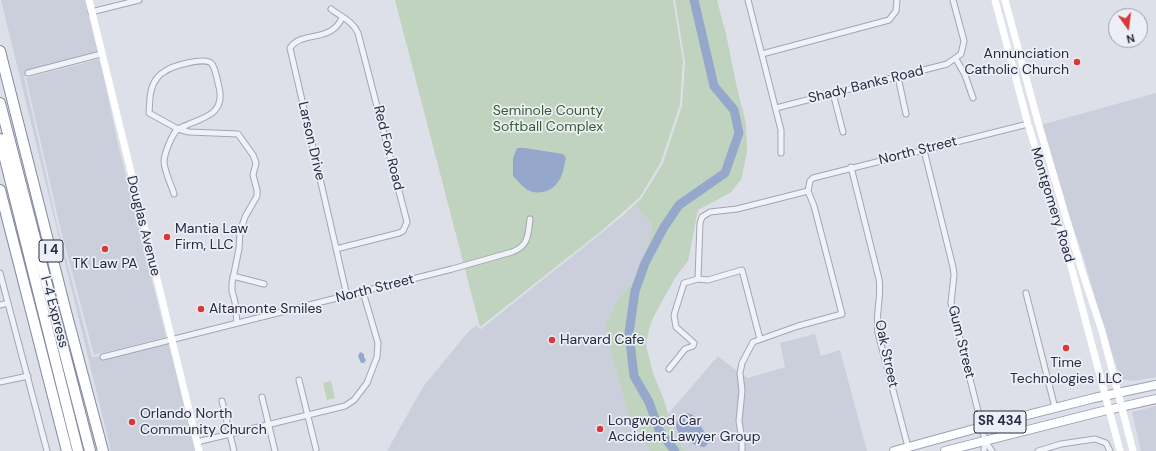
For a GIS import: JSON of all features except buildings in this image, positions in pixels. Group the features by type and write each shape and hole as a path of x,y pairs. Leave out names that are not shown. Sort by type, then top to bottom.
{"highway":[{"name":"I 4","path":"0,51 102,451"},
{"name":"I-4 Express","path":"0,103 90,451"},
{"name":"I-4 Express","path":"0,139 78,451"},
{"name":"I 4","path":"0,190 67,451"}],"main road":[{"name":"Douglas Avenue","path":"89,0 199,451"},
{"name":"Montgomery Road","path":"995,0 1028,124 1063,239 1120,451"},
{"name":"Montgomery Road","path":"1005,0 1040,128 1081,268 1102,331 1123,407 1133,451"},
{"name":"SR 434","path":"894,451 1056,408 1156,385"},
{"name":"SR 434","path":"945,451 1156,399"}],"street":[{"path":"92,12 139,0"},
{"path":"748,0 781,130 781,153"},
{"path":"762,54 889,20 896,11 896,0"},
{"path":"954,0 964,41 961,54 956,59 965,75 973,98"},
{"name":"Red Fox Road","path":"332,9 356,27 407,222 405,228"},
{"name":"Larson Drive","path":"342,18 333,30 326,34 298,40 293,43 290,48 347,296"},
{"path":"28,73 101,54"},
{"name":"Shady Banks Road","path":"776,108 947,64 956,59"},
{"path":"174,194 166,172 164,162 165,153 178,129 206,118 215,110 220,102 216,74 213,65 209,61 202,60 182,64 164,71 156,79 151,90 149,113 178,129 196,132 238,134 256,163 253,175 258,190 257,196 245,217 240,232 240,249 232,291 235,302 237,323"},
{"path":"898,77 906,114"},
{"path":"833,93 843,132"},
{"name":"North Street","path":"808,191 810,181 813,178 1028,124"},
{"name":"Gum Street","path":"924,150 954,275 951,302 985,441"},
{"name":"Oak Street","path":"852,167 879,279 880,287 876,322 878,333 908,447"},
{"path":"698,279 700,223 705,214 710,212 737,209 808,191 814,206 842,314 798,326 754,342 742,363 740,373 742,391 739,421 742,451"},
{"name":"North Street","path":"103,357 452,270 519,250 526,240 530,218"},
{"path":"336,249 399,233 405,228 411,233"},
{"path":"668,369 685,349 693,346 694,343 676,327 674,315 684,284 698,279 708,280 742,270 760,339"},
{"path":"0,273 47,451"},
{"path":"234,276 264,284"},
{"path":"197,442 345,406 367,383 377,357 378,343 363,292"},
{"path":"1026,293 1056,408"},
{"path":"0,305 8,302"},
{"path":"0,382 28,376"},
{"path":"299,380 316,449"},
{"path":"262,397 275,451"},
{"path":"222,402 234,451"},
{"path":"1038,451 1061,444 1095,439 1106,443 1110,451"},
{"path":"984,451 985,441"},
{"path":"985,441 992,451"}],"shaded area":[{"path":"1,0 86,0 98,52 25,71 26,75 24,77 58,228 92,357 100,356 101,360 169,343 197,451 111,451"},
{"path":"100,59 117,140 166,337 94,355 60,227 26,78"},
{"path":"1156,93 1156,377 1133,381 1121,379 1104,330 1084,259 1063,198 1041,125"},
{"path":"635,206 652,225 651,234 637,277 619,297 629,416 649,451 387,451 423,387 468,332 477,325 478,328 481,329"},
{"path":"815,334 821,356 840,350 867,451 744,451 741,421 744,391 743,375 748,378 785,367 780,343"},
{"path":"718,356 738,372 739,391 736,421 739,451 687,451 683,449 668,414","holes":["693,415 709,439 709,442 705,447 700,447 689,443"]},
{"path":"1156,406 1156,451 1141,451 1132,412"}],"green space":[{"name":"Seminole County Softball Complex","path":"395,0 673,0 683,61 680,105 661,162 640,197 604,229 480,327"},
{"path":"675,0 717,0 746,123 747,152 741,180 730,193 698,210 688,261 675,278 654,316 649,329 646,345 653,373 664,400 671,424 683,449 687,451 649,451 629,416 605,329 619,297 637,277 651,234 652,225 635,206 620,218 641,199 663,163 682,106 685,62"},
{"path":"331,381 335,398 327,400 323,383"}],"water":[{"path":"517,148 563,154 566,158 560,180 549,190 538,193 525,188 513,176 513,158"},
{"path":"360,352 364,354 366,360 364,363 361,363 358,356"},
{"path":"687,413 693,415 706,434 709,442 705,447 691,443 680,434 677,429 676,423"}],"waterway":[{"path":"675,451 659,430 649,402 634,376 629,333 635,291 645,263 664,227 679,205 725,173 739,133 734,110 714,86 694,0"}],"place":[{"name":"Annunciation Catholic Church","path":"1077,62"},
{"name":"Mantia Law Firm, LLC","path":"167,237"},
{"name":"TK Law PA","path":"105,249"},
{"name":"Altamonte Smiles","path":"201,309"},
{"name":"Harvard Cafe","path":"552,340"},
{"name":"Time Technologies LLC","path":"1066,348"},
{"name":"Orlando North Community Church","path":"132,422"},
{"name":"Longwood Car Accident Lawyer Group","path":"600,429"}]}
